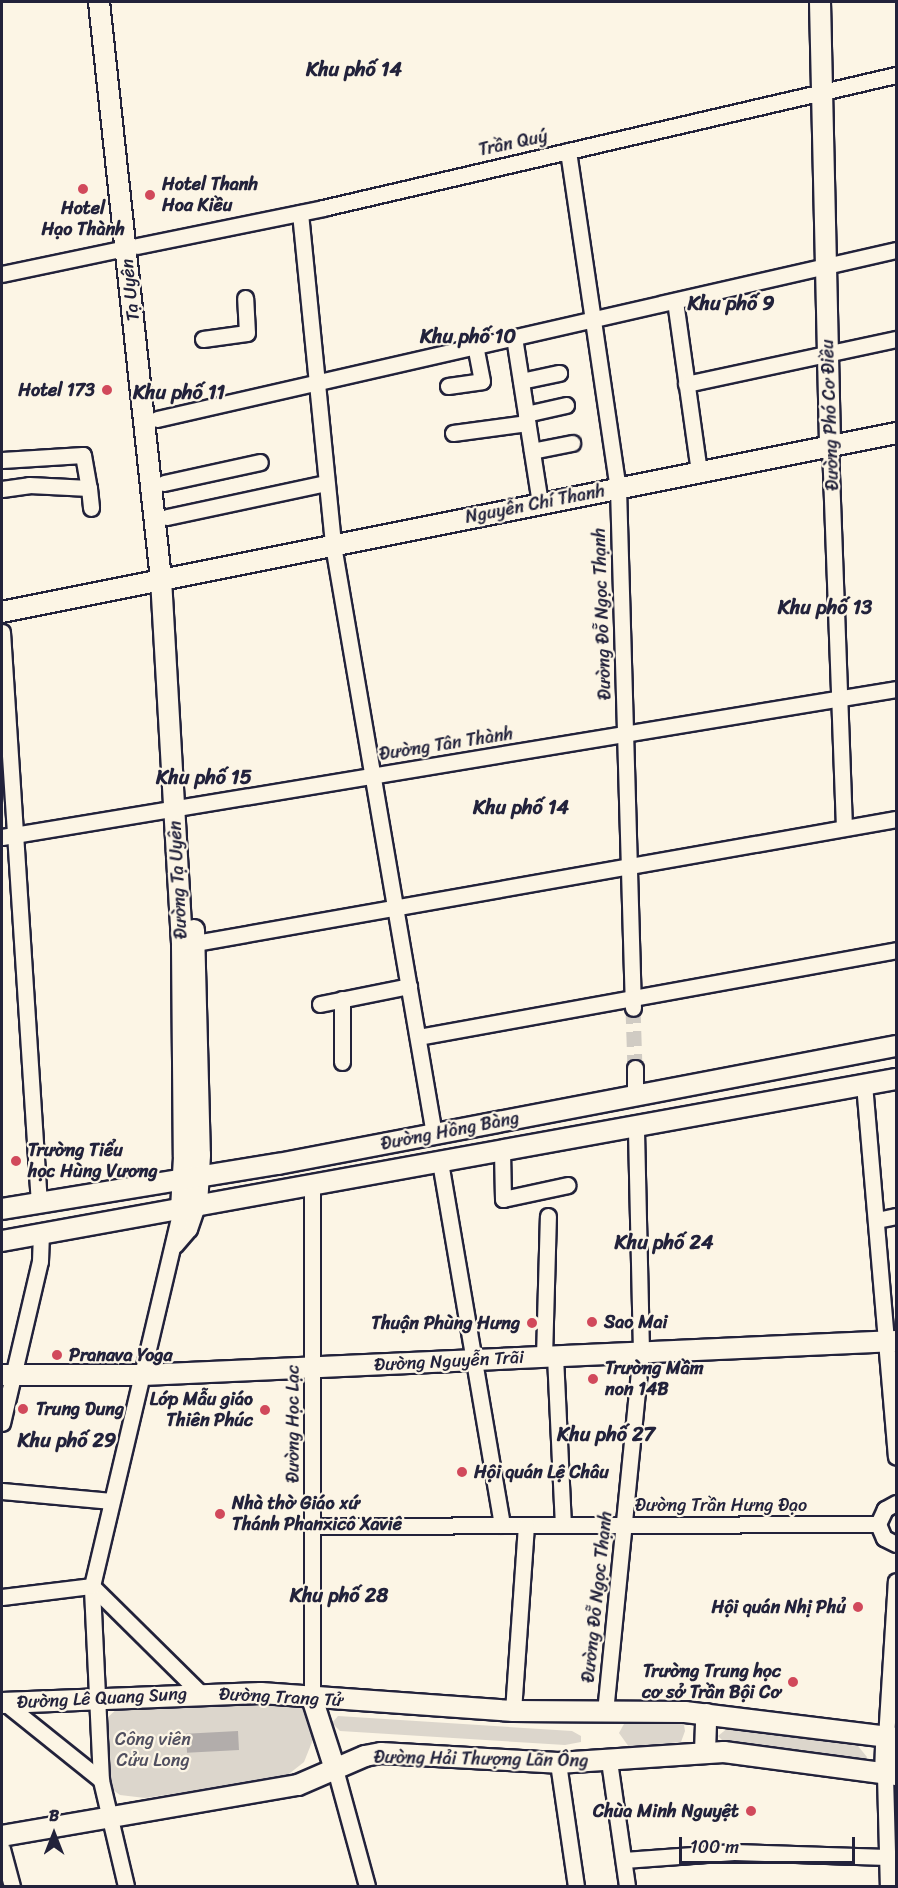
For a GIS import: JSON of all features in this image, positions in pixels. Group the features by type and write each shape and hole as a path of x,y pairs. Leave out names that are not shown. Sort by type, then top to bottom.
{"main road":[{"name":"Tạ Uyên","path":"99,2 131,247 168,578"},
{"name":"Tạ Uyên","path":"110,2 131,247"},
{"name":"Đường Phó Cơ Điều","path":"820,2 830,446"},
{"name":"Tạ Uyên","path":"150,420 164,483 168,578"},
{"name":"Nguyễn Chí Thanh","path":"2,612 897,433"},
{"name":"Đường Tạ Uyên","path":"168,578 188,945 192,1179 189,1208"},
{"name":"Đường Hồng Bàng","path":"2,1209 312,1158 897,1046"},
{"path":"862,1053 864,1084"},
{"name":"Đường Hồng Bàng","path":"2,1241 41,1236 897,1079"},
{"path":"635,1096 636,1126"},
{"path":"434,1134 440,1162"},
{"path":"312,1158 312,1186"},
{"path":"39,1204 41,1236"},
{"name":"Đường Nguyễn Trãi","path":"7,1376 143,1375 641,1351 892,1342"},
{"name":"Đường Trang Tử","path":"200,1693 513,1711 606,1712"},
{"name":"Đường Lê Quang Sung","path":"3,1703 98,1700 200,1693"},
{"path":"312,1698 335,1769"},
{"path":"606,1712 706,1714 891,1738 891,1775"},
{"path":"705,1752 706,1714"},
{"name":"Đường Hải Thượng Lãn Ông","path":"2,1836 108,1815 298,1785 381,1753 558,1763 609,1761 705,1752 737,1753 891,1775"}],"street":[{"name":"Trần Quý","path":"2,274 300,213 897,75"},
{"name":"Đường Đỗ Ngọc Thạnh","path":"567,151 618,488 633,1003"},
{"path":"300,213 333,545 434,1134"},
{"path":"150,420 897,250"},
{"path":"203,339 247,333 245,298"},
{"path":"675,301 699,472"},
{"path":"514,338 540,503"},
{"path":"686,384 897,339"},
{"path":"448,386 482,381 475,346"},
{"path":"521,381 559,373"},
{"path":"453,433 527,418 566,405"},
{"path":"532,452 572,443"},
{"name":"Đường Phó Cơ Điều","path":"830,446 844,828"},
{"path":"2,460 83,455 91,508"},
{"path":"164,483 260,462"},
{"path":"167,518 326,483"},
{"path":"2,489 29,485 89,488"},
{"path":"2,632 8,835 39,1204"},
{"name":"Đường Tân Thành","path":"8,835 897,689"},
{"path":"188,945 897,819"},
{"path":"418,1037 633,1003 897,950"},
{"path":"320,1004 409,986"},
{"path":"342,999 342,1062"},
{"path":"635,1068 635,1096"},
{"path":"864,1084 892,1342 897,1457"},
{"name":"Đường Đỗ Ngọc Thạnh","path":"606,1712 641,1351 636,1126"},
{"path":"502,1151 503,1198 568,1185"},
{"path":"440,1162 502,1525"},
{"name":"Đường Học Lạc","path":"312,1186 312,1698"},
{"path":"126,1887 101,1780 92,1586 175,1245 189,1208"},
{"path":"548,1216 549,1356 563,1525"},
{"path":"877,1220 897,1216"},
{"path":"2,1423 7,1376 40,1261 41,1236"},
{"path":"2,1491 112,1501"},
{"path":"897,1503 885,1509 878,1524 884,1538 897,1544"},
{"name":"Đường Trần Hưng Đạo","path":"312,1526 878,1524"},
{"path":"513,1711 526,1525"},
{"path":"891,1738 897,1581"},
{"path":"2,1597 92,1586"},
{"name":"Đường Trang Tử","path":"92,1586 200,1693"},
{"name":"Đường Lê Quang Sung","path":"3,1703 101,1780"},
{"path":"609,1761 627,1887"},
{"path":"558,1763 576,1887"},
{"path":"335,1769 367,1887"},
{"path":"888,1887 887,1857 891,1775"},
{"path":"2,1850 12,1887"},
{"path":"624,1860 734,1852 887,1857"}],"green space":[{"name":"Công viên Cửu Long","path":"280,1700 308,1710 314,1737 304,1762 285,1777 145,1798 120,1795 113,1790 105,1775 105,1720 121,1705"},
{"path":"338,1716 572,1731 581,1736 581,1742 565,1745 340,1731 332,1723"},
{"path":"679,1722 684,1725 685,1731 681,1742 629,1747 619,1733 624,1724"},
{"path":"729,1727 858,1746 867,1757 865,1761 726,1744 718,1736"}],"shaded area":[{"path":"238,1731 239,1750 187,1753 186,1734"}],"tunnel":[{"path":"633,1008 635,1068"}],"place":[{"name":"Hotel Hạo Thành","path":"83,189"},
{"name":"Hotel Thanh Hoa Kiều","path":"150,195"},
{"name":"Hotel 173","path":"107,390"},
{"name":"Trường Tiểu học Hùng Vương","path":"16,1161"},
{"name":"Sao Mai","path":"592,1322"},
{"name":"Thuận Phùng Hưng","path":"532,1323"},
{"name":"Pranava Yoga","path":"57,1355"},
{"name":"Trường Mầm non 14B","path":"593,1379"},
{"name":"Trung Dung","path":"23,1409"},
{"name":"Lớp Mẫu giáo Thiên Phúc","path":"265,1410"},
{"name":"Hội quán Lệ Châu","path":"462,1472"},
{"name":"Nhà thờ Giáo xứ Thánh Phanxicô Xaviê","path":"220,1514"},
{"name":"Hội quán Nhị Phủ","path":"858,1607"},
{"name":"Trường Trung học cơ sở Trần Bội Cơ","path":"793,1682"},
{"name":"Chùa Minh Nguyệt","path":"751,1811"}],"district":[{"name":"Khu phố 14","path":"354,69"},
{"name":"Khu phố 9","path":"731,303"},
{"name":"Khu phố 10","path":"468,336"},
{"name":"Khu phố 11","path":"179,392"},
{"name":"Khu phố 13","path":"825,607"},
{"name":"Khu phố 15","path":"204,777"},
{"name":"Khu phố 14","path":"521,807"},
{"name":"Khu phố 24","path":"664,1242"},
{"name":"Khu phố 27","path":"606,1434"},
{"name":"Khu phố 29","path":"67,1440"},
{"name":"Khu phố 28","path":"339,1595"}]}
